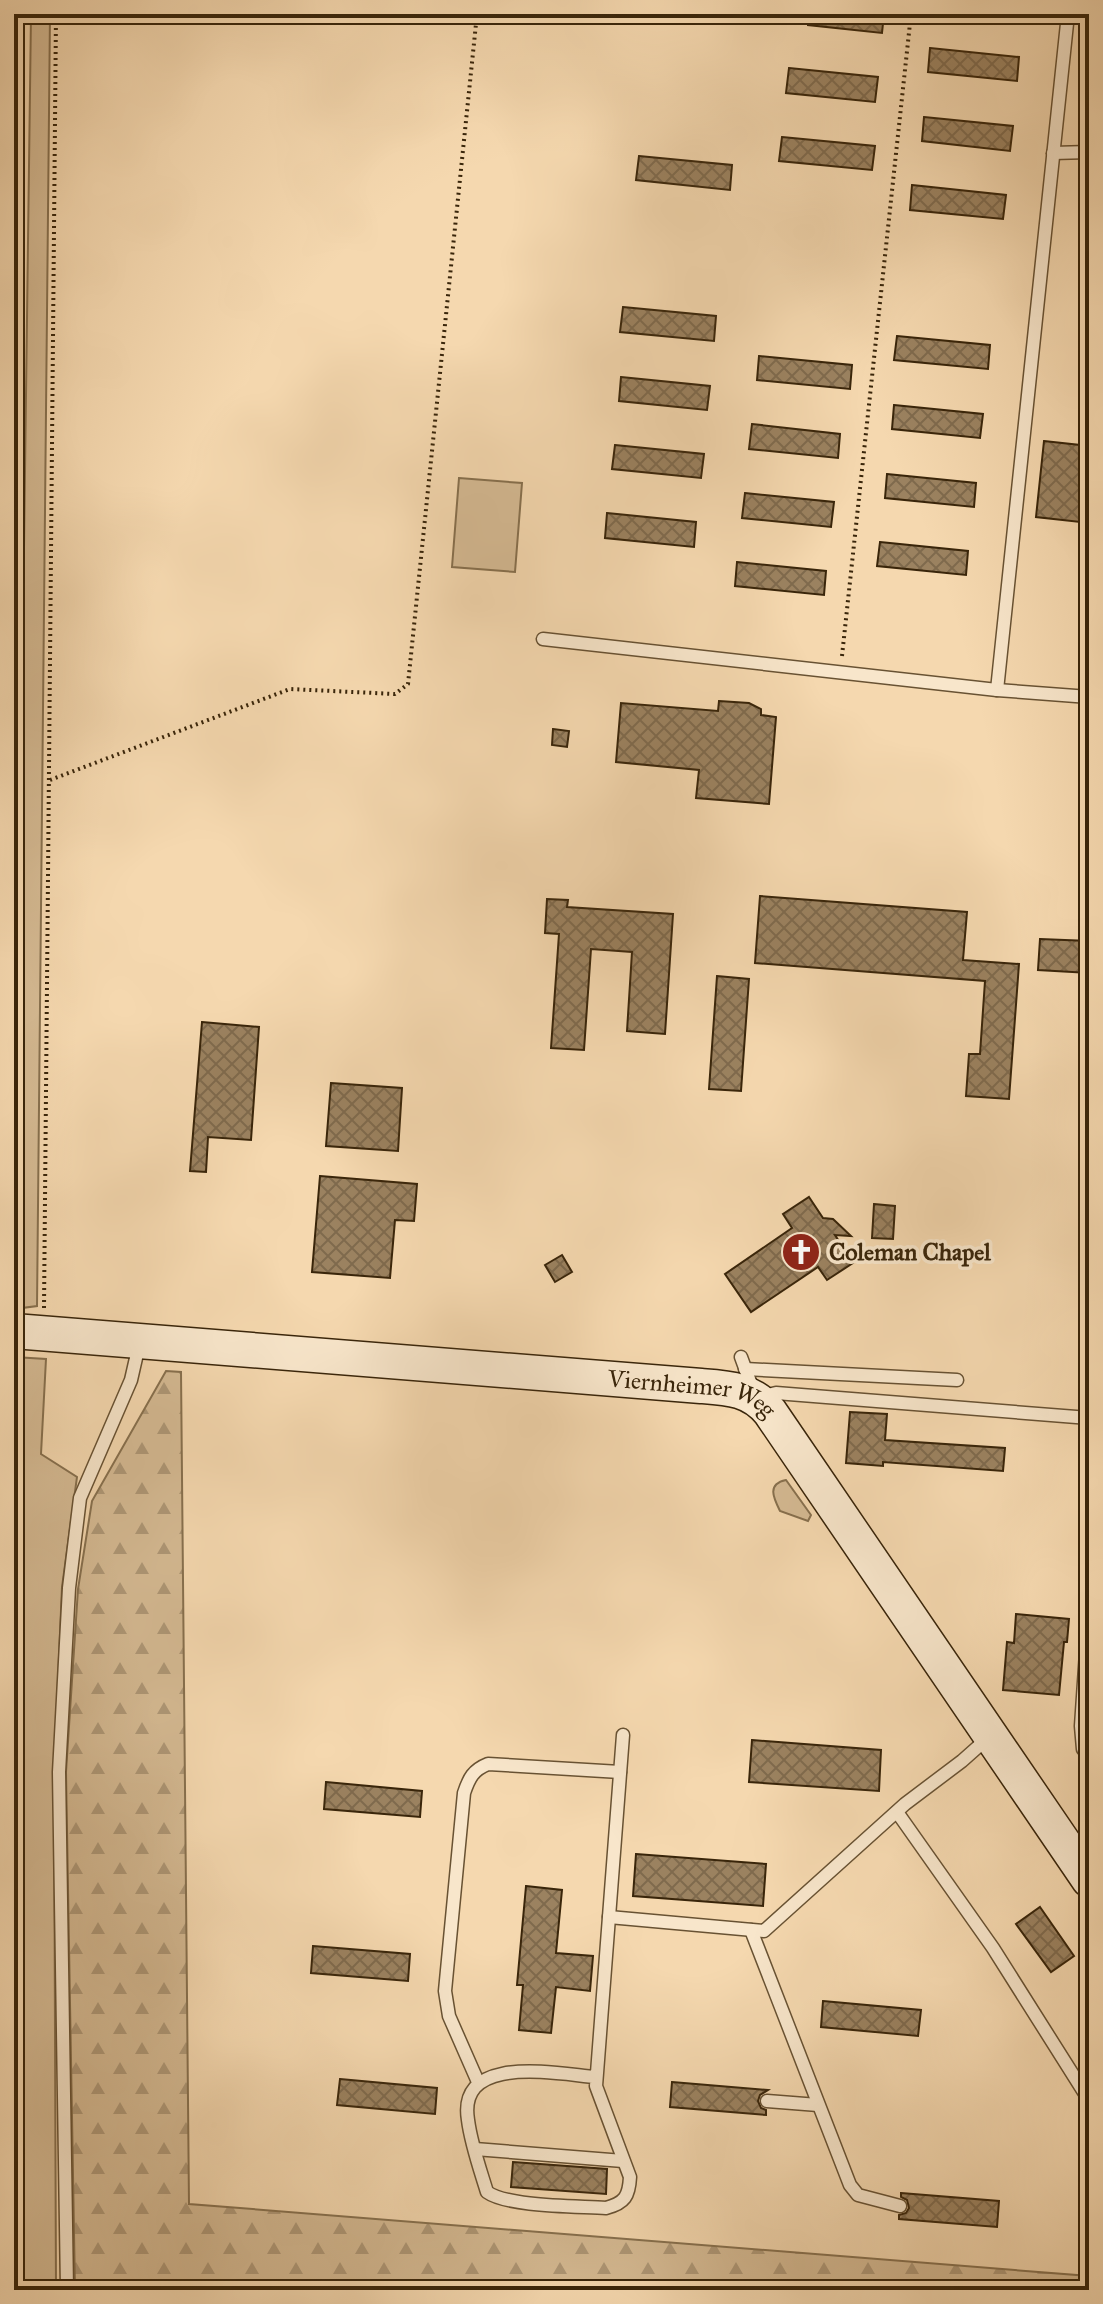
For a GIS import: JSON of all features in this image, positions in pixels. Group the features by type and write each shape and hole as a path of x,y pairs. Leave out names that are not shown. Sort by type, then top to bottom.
{"street":[{"name":"Viernheimer Weg","path":"29,1332 735,1389 747,1375 989,1737 1089,1880"}],"lane":[{"path":"997,690 1068,14"},
{"path":"1053,153 1089,152"},
{"path":"543,639 997,690 1089,697"},
{"path":"67,2290 59,1772 69,1588 80,1498 131,1380 139,1342"},
{"path":"747,1375 957,1380"},
{"path":"747,1375 776,1393 1089,1418"},
{"path":"1089,1608 1081,1726 1083,1749 1089,1752"},
{"path":"596,2077 498,2072 478,2082 469,2093 467,2118 487,2192 494,2197 513,2201 606,2208 619,2204 630,2190 630,2177 596,2086 623,1735"},
{"path":"609,1917 764,1931 897,1812 989,1737"},
{"path":"478,2082 449,2016 445,1991 464,1793 469,1777 488,1764 620,1772"},
{"path":"897,1812 993,1948 1089,2100"},
{"path":"751,1930 850,2185 858,2195 900,2206"},
{"path":"767,2101 818,2105"},
{"path":"475,2149 623,2161"}],"path":[{"path":"29,1332 50,780 56,14"},
{"path":"50,780 290,689 395,694 408,684 477,14"},
{"path":"840,672 911,14"}],"green space":[{"path":"31,14 50,14 37,1306 14,1309"},
{"path":"459,478 522,483 515,572 452,567"},
{"path":"14,1357 46,1359 41,1454 77,1477 62,1587 54,1772 56,2290 14,2290"},
{"path":"166,1371 181,1372 189,2204 1089,2276 1089,2290 75,2290 66,1772 78,1589 92,1501"},
{"path":"786,1480 811,1515 808,1521 780,1511 773,1492 776,1485"}],"building":[{"path":"808,14 884,14 882,33 808,25"},
{"path":"930,48 1019,57 1017,81 928,72"},
{"path":"789,68 878,77 875,102 786,93"},
{"path":"924,117 1013,126 1010,151 922,141"},
{"path":"782,137 875,146 872,170 779,161"},
{"path":"639,156 732,165 730,190 636,180"},
{"path":"912,185 1006,195 1003,219 910,210"},
{"path":"623,307 716,316 714,341 620,332"},
{"path":"897,336 990,345 988,369 894,360"},
{"path":"759,356 852,365 850,389 757,380"},
{"path":"621,377 710,386 707,410 619,401"},
{"path":"894,405 983,414 980,438 892,429"},
{"path":"752,424 840,434 838,458 749,449"},
{"path":"1044,441 1089,446 1089,523 1036,517"},
{"path":"615,445 704,454 701,478 612,469"},
{"path":"887,474 976,483 974,507 885,498"},
{"path":"745,493 834,502 831,527 742,518"},
{"path":"607,513 696,522 694,547 605,538"},
{"path":"880,542 968,551 966,575 877,566"},
{"path":"737,562 826,571 824,595 735,586"},
{"path":"719,701 749,703 761,709 761,715 776,717 769,804 696,798 699,770 616,762 621,703 718,711"},
{"path":"553,729 569,731 567,747 552,745"},
{"path":"760,896 967,912 963,960 1019,964 1009,1099 966,1096 969,1054 980,1054 985,981 755,963"},
{"path":"547,899 568,900 567,907 673,914 665,1034 627,1031 632,952 591,949 584,1050 551,1048 559,934 545,933"},
{"path":"1040,939 1089,941 1089,973 1038,970"},
{"path":"717,976 749,979 741,1091 709,1089"},
{"path":"202,1022 259,1027 251,1140 208,1137 206,1172 190,1171"},
{"path":"331,1083 402,1088 398,1151 326,1146"},
{"path":"320,1176 417,1184 414,1221 395,1220 390,1278 312,1272"},
{"name":"Coleman Chapel","path":"809,1197 823,1218 833,1219 851,1236 835,1235 853,1263 827,1280 818,1267 751,1312 725,1274 792,1228 783,1214"},
{"path":"874,1204 895,1206 893,1239 872,1238"},
{"path":"562,1255 572,1272 555,1282 545,1265"},
{"path":"850,1412 887,1414 885,1440 1005,1448 1003,1471 883,1462 883,1466 846,1463"},
{"path":"1016,1614 1069,1619 1059,1695 1003,1690 1007,1642 1014,1643"},
{"path":"752,1740 881,1750 879,1791 749,1782"},
{"path":"326,1782 422,1791 420,1817 324,1809"},
{"path":"636,1854 766,1864 763,1906 633,1896"},
{"path":"526,1886 562,1890 556,1953 593,1956 590,1991 556,1987 551,2033 519,2030 523,1985 517,1985"},
{"path":"1040,1907 1074,1956 1051,1972 1016,1924"},
{"path":"313,1946 410,1954 408,1981 311,1973"},
{"path":"823,2001 921,2010 918,2036 821,2027"},
{"path":"340,2079 437,2088 435,2114 337,2105"},
{"path":"672,2082 768,2090 760,2095 758,2101 761,2108 766,2110 766,2115 670,2107"},
{"path":"513,2162 607,2169 606,2194 511,2187"},
{"path":"901,2193 999,2201 997,2227 899,2219 899,2215 909,2208"}],"place":[{"name":"Coleman Chapel","path":"801,1252"}]}
